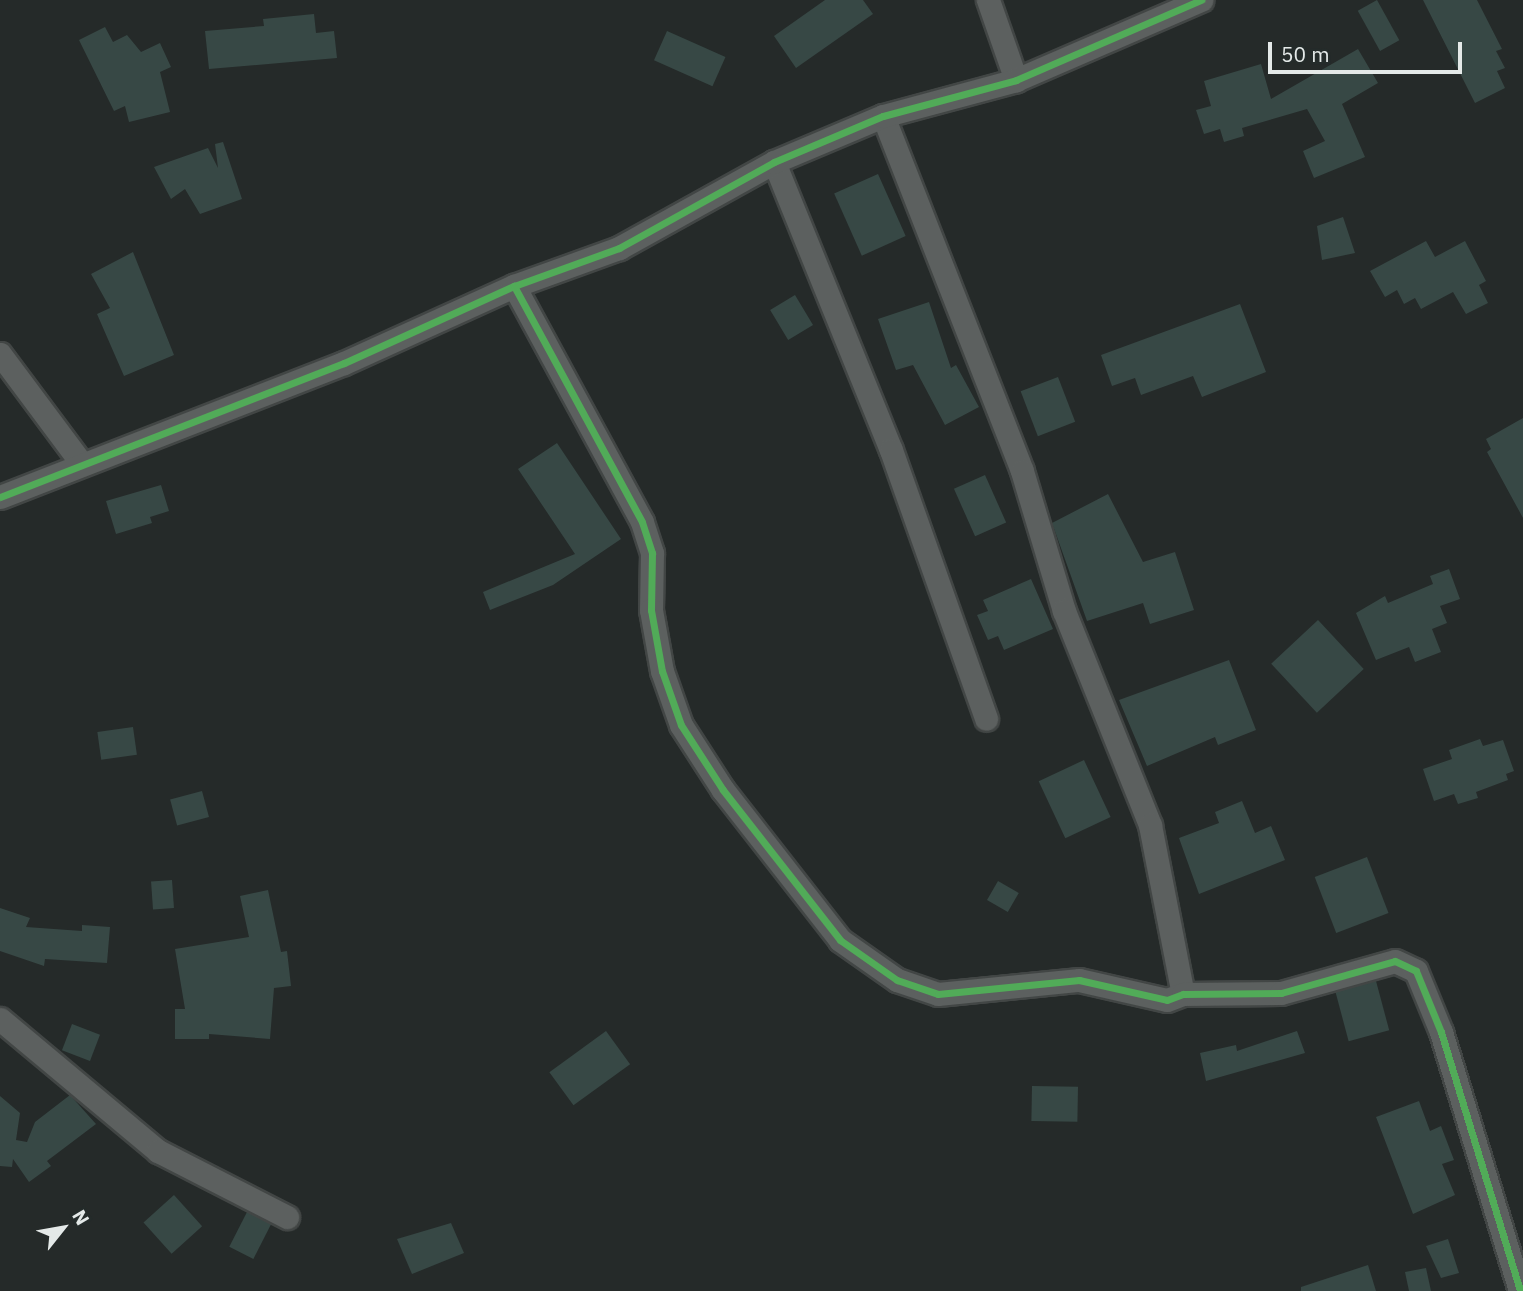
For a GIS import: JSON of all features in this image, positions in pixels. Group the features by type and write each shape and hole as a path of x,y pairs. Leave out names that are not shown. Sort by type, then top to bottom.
{"street":[{"path":"988,0 1016,80"},
{"path":"0,497 344,363 514,286 619,248 774,162 883,116 1016,80 1201,0"},
{"path":"883,116 1022,471 1064,611 1150,825 1183,994"},
{"path":"774,162 891,450 986,719"},
{"path":"514,286 642,522 652,553 651,610 662,671 681,725 723,790 839,940 897,980 938,994 1079,980 1167,1000 1183,994 1281,993 1395,961 1416,971 1441,1032 1520,1291"},
{"path":"0,354 82,464"},
{"path":"0,1019 158,1152 287,1217"}],"building":[{"path":"825,0 863,0 873,14 796,68 774,36"},
{"path":"1377,0 1399,40 1380,51 1358,11"},
{"path":"1423,0 1477,0 1502,49 1496,51 1505,68 1497,71 1505,88 1475,103"},
{"path":"314,14 316,33 334,31 337,58 209,69 205,31 264,26 263,19"},
{"path":"105,27 113,42 127,35 141,52 160,43 171,67 160,72 170,112 129,122 125,106 114,111 79,40"},
{"path":"667,31 725,57 712,86 654,60"},
{"path":"1358,49 1378,83 1342,104 1365,157 1314,178 1303,151 1325,141 1307,109 1242,128 1244,136 1224,142 1220,129 1204,134 1196,110 1211,106 1204,81 1261,64 1271,99"},
{"path":"223,142 242,199 200,214 185,189 171,199 154,167 208,148 218,168 215,144"},
{"path":"878,174 906,236 862,256 834,194"},
{"path":"1343,217 1355,253 1322,260 1317,226"},
{"path":"1426,241 1435,257 1465,241 1486,281 1479,285 1488,303 1466,314 1453,292 1421,309 1415,298 1404,304 1397,290 1385,297 1370,271"},
{"path":"133,252 174,355 124,376 97,314 110,308 91,274"},
{"path":"795,295 813,325 788,340 770,310"},
{"path":"929,302 951,368 956,365 979,407 945,425 913,365 896,370 878,319"},
{"path":"1240,304 1266,372 1202,397 1193,376 1141,395 1135,378 1112,386 1101,355"},
{"path":"1058,377 1075,422 1038,436 1021,391"},
{"path":"1523,418 1523,518 1487,452 1491,449 1486,439"},
{"path":"557,443 621,539 553,585 490,610 483,592 575,554 518,469"},
{"path":"985,475 1006,523 975,536 954,489"},
{"path":"161,485 169,511 150,517 152,523 116,534 106,501"},
{"path":"1108,494 1143,562 1175,552 1194,610 1150,624 1143,603 1087,621 1052,523"},
{"path":"1449,569 1460,599 1440,606 1447,623 1432,629 1441,652 1415,662 1409,647 1376,660 1356,613 1385,596 1388,603 1433,584 1430,576"},
{"path":"1031,579 1053,629 1004,650 998,636 988,640 977,615 988,611 983,600"},
{"path":"1318,620 1364,669 1317,713 1271,664"},
{"path":"1229,660 1256,730 1218,745 1215,737 1147,766 1119,700"},
{"path":"133,727 137,755 101,760 97,732"},
{"path":"1480,739 1483,746 1503,740 1514,771 1506,774 1508,780 1476,792 1478,798 1458,804 1454,794 1434,801 1423,769 1452,759 1449,750"},
{"path":"1084,760 1111,817 1065,838 1039,781"},
{"path":"202,791 209,817 177,826 170,800"},
{"path":"1242,801 1255,833 1271,826 1285,860 1199,894 1179,838 1219,823 1215,812"},
{"path":"1367,857 1389,913 1336,933 1315,877"},
{"path":"172,880 174,908 153,909 151,881"},
{"path":"998,881 1019,893 1008,912 987,900"},
{"path":"268,890 281,952 287,951 291,986 274,988 270,1039 209,1034 209,1039 175,1039 175,1009 185,1009 175,949 249,937 240,896"},
{"path":"0,908 30,918 26,927 82,931 82,925 110,927 107,963 45,959 44,966 0,951"},
{"path":"1376,981 1389,1030 1349,1041 1335,992"},
{"path":"72,1024 100,1035 90,1061 62,1050"},
{"path":"606,1031 630,1064 573,1105 549,1072"},
{"path":"1297,1031 1305,1053 1206,1081 1200,1053 1236,1045 1237,1051"},
{"path":"1032,1086 1078,1087 1077,1122 1031,1121"},
{"path":"70,1095 96,1124 47,1161 51,1166 29,1182 13,1159 12,1167 0,1166 0,1096 20,1113 16,1140 27,1142 35,1122"},
{"path":"1419,1101 1430,1131 1441,1126 1454,1160 1442,1164 1455,1195 1413,1214 1376,1117"},
{"path":"174,1195 202,1226 172,1254 144,1222"},
{"path":"247,1212 271,1224 253,1259 229,1247"},
{"path":"451,1223 464,1253 412,1274 397,1239"},
{"path":"1448,1239 1459,1273 1441,1278 1426,1246"},
{"path":"1368,1265 1376,1291 1301,1291 1301,1287"},
{"path":"1426,1268 1431,1291 1409,1291 1405,1272"}],"cycle path":[{"path":"0,497 344,363 514,286 619,248 774,162 883,116 1016,80 1201,0"},
{"path":"514,286 642,522 652,553 651,610 662,671 681,725 723,790 840,940 897,980 938,994 1079,980 1167,1000 1183,994 1281,993 1395,961 1416,971 1441,1032 1520,1291"}]}
